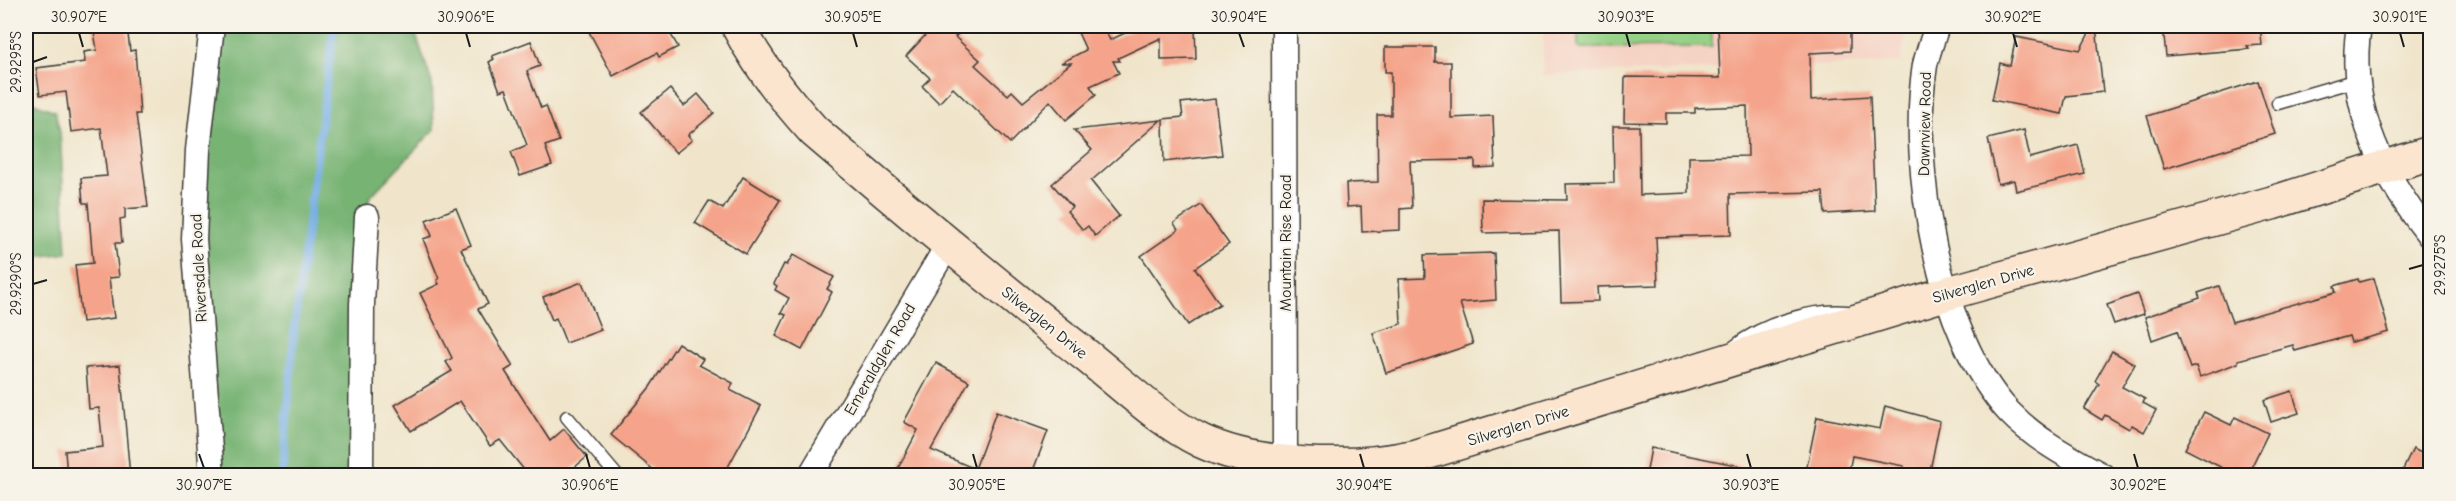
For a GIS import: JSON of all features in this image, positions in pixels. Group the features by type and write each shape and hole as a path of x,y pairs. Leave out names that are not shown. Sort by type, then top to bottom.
{"street":[{"name":"Riversdale Road","path":"212,26 198,150 194,239 212,476"},
{"name":"Silverglen Drive","path":"738,26 761,67 783,97 814,131 1048,327 1187,433 1230,451 1285,461 1352,466 1391,461 1492,434 1948,293 2272,203 2430,153"},
{"name":"Mountain Rise Road","path":"1284,26 1285,461"},
{"name":"Dawnview Road","path":"1937,26 1925,64 1921,129 1923,180 1929,222 1948,293 1968,346 1985,378 2007,410 2048,445 2103,476"},
{"path":"2359,26 2355,48 2357,80 2368,128 2384,169 2430,236"},
{"path":"361,476 362,304 367,217"},
{"name":"Emeraldglen Road","path":"810,476 949,243"}],"lane":[{"path":"2278,103 2357,80"},
{"path":"567,417 617,476"}],"shaded area":[{"path":"1543,26 1908,26 1900,63 1543,75"}],"green space":[{"path":"209,26 413,26 432,83 434,130 369,198 360,475 209,475 188,236"},
{"path":"1578,26 1712,26 1712,47 1578,48"},
{"path":"26,68 29,101 55,111 60,132 67,253 26,258"}],"building":[{"path":"93,26 127,26 130,51 135,50 140,114 136,114 148,207 125,209 125,218 120,219 122,243 115,243 119,277 109,278 114,318 82,322 75,265 93,263 88,203 83,203 81,178 107,176 101,128 71,132 66,92 40,95 36,68 85,62 84,52 97,50"},
{"path":"586,26 666,26 678,47 659,57 657,53 613,76"},
{"path":"934,26 966,26 955,37 980,60 975,65 1008,95 1012,91 1023,102 1071,63 1061,63 1086,50 1075,26 1103,26 1110,40 1140,26 1195,26 1196,59 1161,60 1161,38 1118,58 1120,61 1113,61 1119,73 1090,86 1096,95 1066,120 1050,101 1010,143 953,88 939,103 922,86 930,78 906,56"},
{"path":"1718,26 1850,26 1850,51 1810,53 1811,100 1870,96 1875,211 1825,214 1823,192 1730,194 1731,235 1656,237 1658,285 1597,287 1598,301 1561,302 1559,231 1483,233 1482,199 1567,200 1566,184 1614,183 1613,126 1639,126 1640,195 1689,193 1689,157 1748,156 1747,106 1695,108 1695,113 1666,113 1666,123 1624,122 1625,77 1720,78"},
{"path":"2093,26 2096,26 2103,92 2066,96 2062,114 1992,100 2000,63 2010,66 2016,37 2080,50"},
{"path":"2163,26 2260,26 2262,45 2247,46 2249,49 2166,56"},
{"path":"531,41 540,66 527,71 541,108 546,106 559,141 545,146 552,165 520,176 511,152 527,145 506,89 500,91 489,62 494,59 492,56"},
{"path":"1385,47 1435,47 1435,62 1451,62 1451,118 1493,116 1495,167 1475,168 1475,160 1410,161 1412,208 1400,209 1400,230 1362,232 1361,206 1347,207 1346,183 1378,182 1377,115 1391,115 1391,72 1385,72"},
{"path":"2258,81 2275,134 2164,169 2147,116"},
{"path":"670,89 684,106 698,94 714,113 688,135 692,140 676,153 641,112"},
{"path":"1215,99 1222,155 1164,162 1163,119 1183,117 1181,103"},
{"path":"1161,120 1091,181 1119,216 1095,236 1088,226 1083,230 1067,211 1072,207 1052,184 1092,150 1074,130"},
{"path":"2024,130 2030,158 2078,145 2085,174 2016,191 2014,180 1998,184 1988,139"},
{"path":"743,177 780,200 746,254 695,223 709,201 723,209"},
{"path":"1201,205 1229,244 1195,268 1220,304 1188,325 1141,256 1178,230 1174,223"},
{"path":"456,208 471,245 461,249 488,304 478,309 513,366 505,371 550,441 564,429 587,457 564,476 529,476 500,440 490,446 460,401 411,431 395,405 452,371 446,362 452,358 420,293 439,284 423,239 432,236 426,220"},
{"path":"1494,253 1496,300 1460,303 1473,344 1386,373 1373,333 1401,324 1399,279 1425,278 1424,255"},
{"path":"793,255 834,277 827,289 832,292 802,350 776,336 786,315 781,313 789,298 775,290 777,286 774,284 784,264 787,265"},
{"path":"2374,278 2389,332 2351,342 2349,336 2295,351 2293,345 2238,360 2238,363 2200,377 2196,366 2190,368 2177,331 2152,340 2145,317 2200,298 2198,293 2219,286 2232,322 2336,292 2334,286 2358,279 2359,282"},
{"path":"582,282 601,330 566,343 556,318 552,320 543,297"},
{"path":"2137,294 2144,314 2114,324 2107,305"},
{"path":"678,343 703,359 699,365 733,383 730,390 761,406 723,476 661,476 611,435 650,387"},
{"path":"2112,351 2135,364 2122,387 2145,399 2143,403 2156,410 2144,432 2132,425 2129,429 2105,415 2102,420 2084,409 2099,384 2095,381"},
{"path":"936,363 969,381 931,450 975,469 996,412 1048,431 1031,476 894,476 918,430 904,422"},
{"path":"120,365 130,476 67,476 65,451 103,447 99,408 89,409 86,368"},
{"path":"2292,391 2299,413 2271,422 2264,400"},
{"path":"1885,406 1940,421 1929,476 1902,476 1904,466 1852,456 1848,476 1805,476 1817,417 1880,429"},
{"path":"2204,412 2231,425 2235,417 2268,433 2247,476 2238,476 2185,449"},
{"path":"1651,448 1741,466 1740,476 1646,476"},
{"path":"2413,449 2430,457 2430,476 2400,476"}],"waterway":[{"path":"282,476 295,322 334,26"}]}
